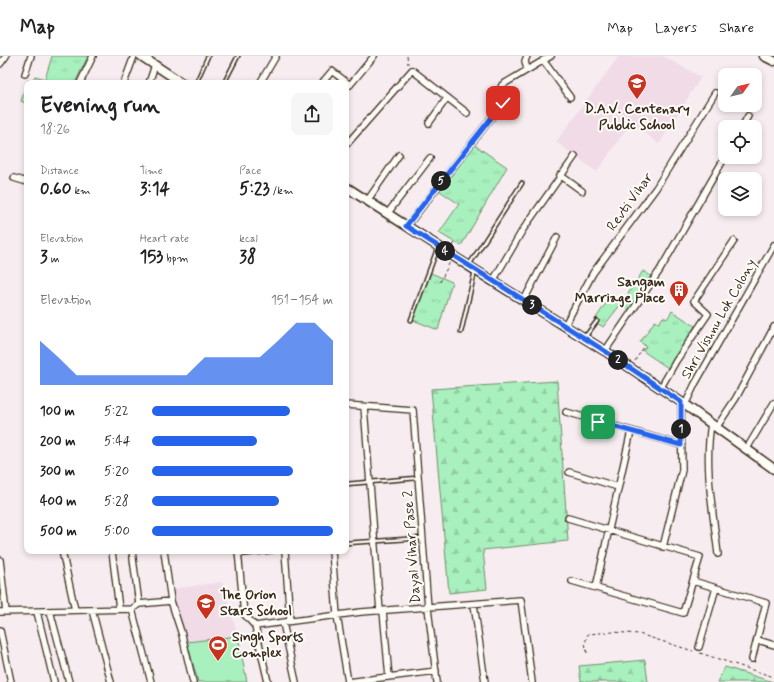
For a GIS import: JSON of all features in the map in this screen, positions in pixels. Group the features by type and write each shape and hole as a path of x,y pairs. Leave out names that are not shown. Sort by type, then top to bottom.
{"main road":[{"path":"140,56 178,80"},
{"path":"764,56 774,61"},
{"path":"349,189 493,282 605,351 774,469"}],"street":[{"path":"0,64 6,56"},
{"path":"26,74 31,56"},
{"path":"81,80 92,56"},
{"path":"125,80 134,56"},
{"path":"262,80 276,56"},
{"path":"349,83 350,84 374,56"},
{"path":"526,66 527,56"},
{"path":"406,226 503,103 500,90 502,85 526,66 551,56"},
{"path":"543,60 570,97"},
{"path":"150,80 155,65"},
{"path":"349,142 412,70 467,113"},
{"path":"324,80 332,71 344,80"},
{"name":"Revti Vihar","path":"565,326 593,273 656,188 715,93"},
{"path":"429,123 447,98"},
{"path":"746,120 748,116"},
{"path":"367,201 399,155"},
{"path":"493,282 522,231 560,175 575,156"},
{"path":"387,214 430,158"},
{"path":"605,351 660,270 721,164"},
{"path":"560,175 582,191"},
{"path":"14,178 24,181"},
{"path":"524,300 557,237"},
{"path":"660,389 676,361 708,314 694,300 734,241"},
{"name":"Shri Vishnu Lok Colony","path":"683,404 774,245"},
{"path":"718,554 711,488 709,439 714,426 736,398 774,327"},
{"path":"746,450 774,403"},
{"path":"663,547 682,470 681,445 683,404"},
{"path":"349,405 364,407 375,542 389,677"},
{"name":"Dayal Vihar Pase 2","path":"364,407 413,410 424,538 428,608 437,682"},
{"path":"566,412 631,432 681,445"},
{"path":"596,587 631,432"},
{"path":"569,472 618,487"},
{"path":"568,518 700,557 683,613 572,581"},
{"path":"63,554 75,610"},
{"path":"112,554 119,609"},
{"path":"132,554 139,604"},
{"path":"164,554 171,601 182,635 193,682"},
{"path":"238,554 244,614 255,626 268,682"},
{"path":"285,554 290,621"},
{"path":"332,554 337,615 348,682 436,670"},
{"path":"0,560 3,612 132,609 139,604 171,601"},
{"path":"693,581 766,603 758,640 752,659"},
{"path":"699,647 716,588"},
{"path":"255,626 337,615 521,600 532,682"},
{"path":"474,604 485,682"},
{"path":"132,609 151,682"},
{"path":"92,610 111,682"},
{"path":"50,611 69,682"},
{"path":"37,612 54,682"},
{"path":"283,623 296,682"},
{"path":"0,630 11,682"},
{"path":"758,640 774,645"}],"lane":[{"path":"197,80 208,56"},
{"path":"226,80 238,56"},
{"path":"461,332 472,268 522,183"},
{"path":"411,320 438,247"},
{"path":"584,338 597,321"},
{"path":"349,484 418,478"},
{"path":"349,544 424,538"}],"path":[{"path":"407,56 408,66 412,70"},
{"path":"440,282 452,256"},
{"path":"631,369 645,345"},
{"path":"587,653 585,643 588,634 613,632 639,634 774,677"}],"shaded area":[{"name":"D.A.V. Centenary Public School","path":"619,56 663,56 701,77 659,144 631,122 597,172 556,142"},
{"name":"The Orion Stars School","path":"222,582 238,636 187,642 174,603 172,589"}],"green space":[{"path":"52,56 88,56 76,80 33,80 35,76 45,79"},
{"path":"24,92 24,102 21,101"},
{"path":"473,144 507,167 461,246 439,233 459,204 437,189"},
{"path":"643,271 651,276 629,310 621,304 603,327 594,321 611,296 622,303"},
{"path":"431,273 452,282 438,330 413,320"},
{"path":"672,311 695,326 668,368 643,351 646,346 640,342 655,321 659,323 663,317 667,319"},
{"path":"557,381 568,541 483,550 487,589 449,593 431,389"},
{"name":"Singh Sports Complex","path":"238,636 247,682 198,682 187,642"},
{"path":"645,660 648,682 581,682 579,666"},
{"path":"725,667 773,682 717,682"}],"place":[{"name":"D.A.V. Centenary Public School","path":"637,100"},
{"name":"Sangam Marriage Place","path":"679,307"},
{"name":"The Orion Stars School","path":"206,620"},
{"name":"Singh Sports Complex","path":"218,662"}],"route":[{"path":"503,103 406,226 605,351 681,402 681,445 598,422"}]}
